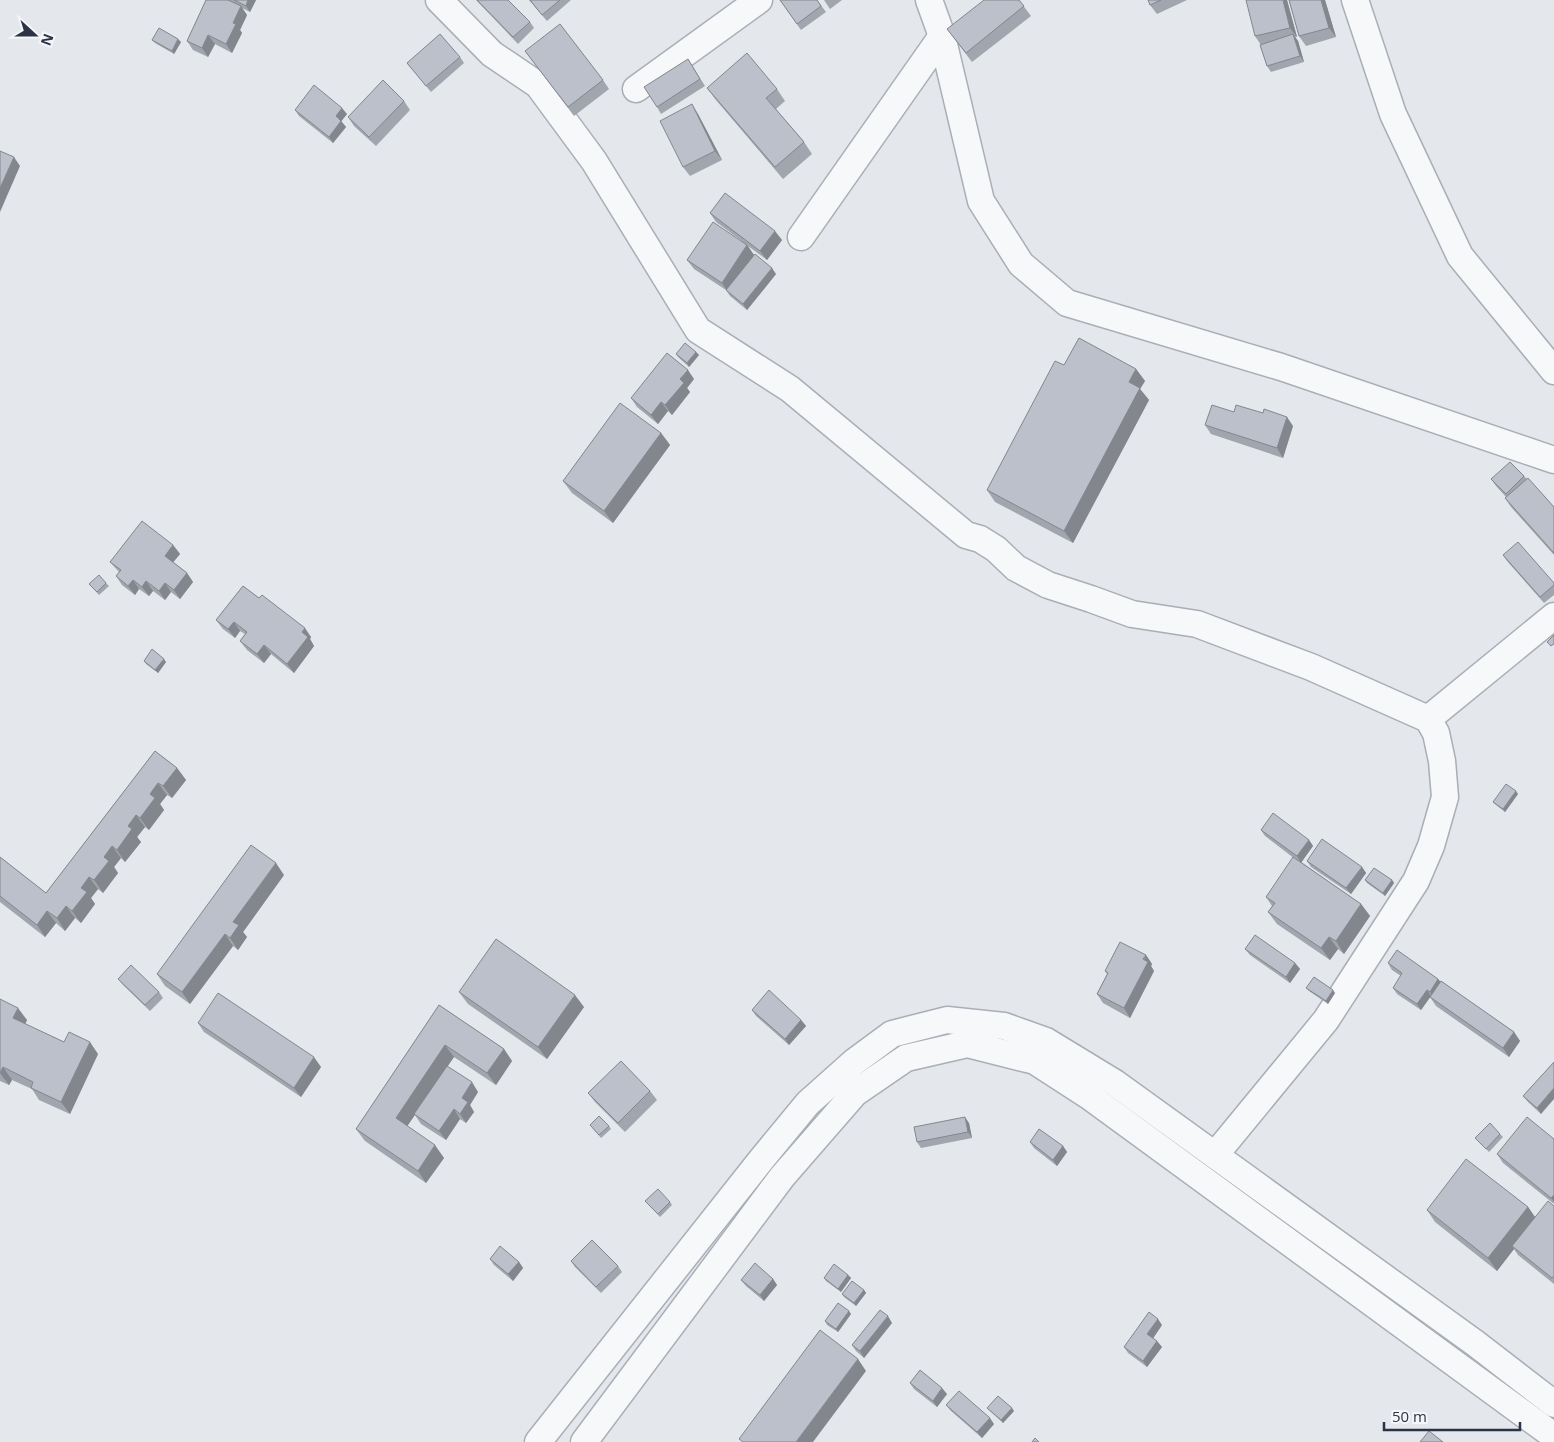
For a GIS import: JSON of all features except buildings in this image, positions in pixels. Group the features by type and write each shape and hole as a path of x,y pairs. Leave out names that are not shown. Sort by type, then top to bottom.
{"street":[{"path":"440,0 492,54 538,85 594,161 698,330 790,389 966,535 980,539 996,549 1016,568 1048,584 1132,614 1197,624 1311,667 1428,719 1436,733 1442,761 1445,797 1430,846 1416,881 1326,1020 1215,1155"},
{"path":"636,89 759,0"},
{"path":"930,0 942,36 981,201 1021,264 1067,303 1281,367 1554,460"},
{"path":"1355,0 1393,114 1460,256 1554,371"},
{"path":"801,237 942,36"},
{"path":"1428,719 1554,616"},
{"path":"538,1442 808,1103 854,1062 892,1034 948,1020 1004,1026 1046,1040 1115,1083 1475,1343 1554,1404"},
{"path":"584,1442 782,1177 855,1093 906,1058 967,1044 1036,1061 1089,1096 1554,1436"}]}
